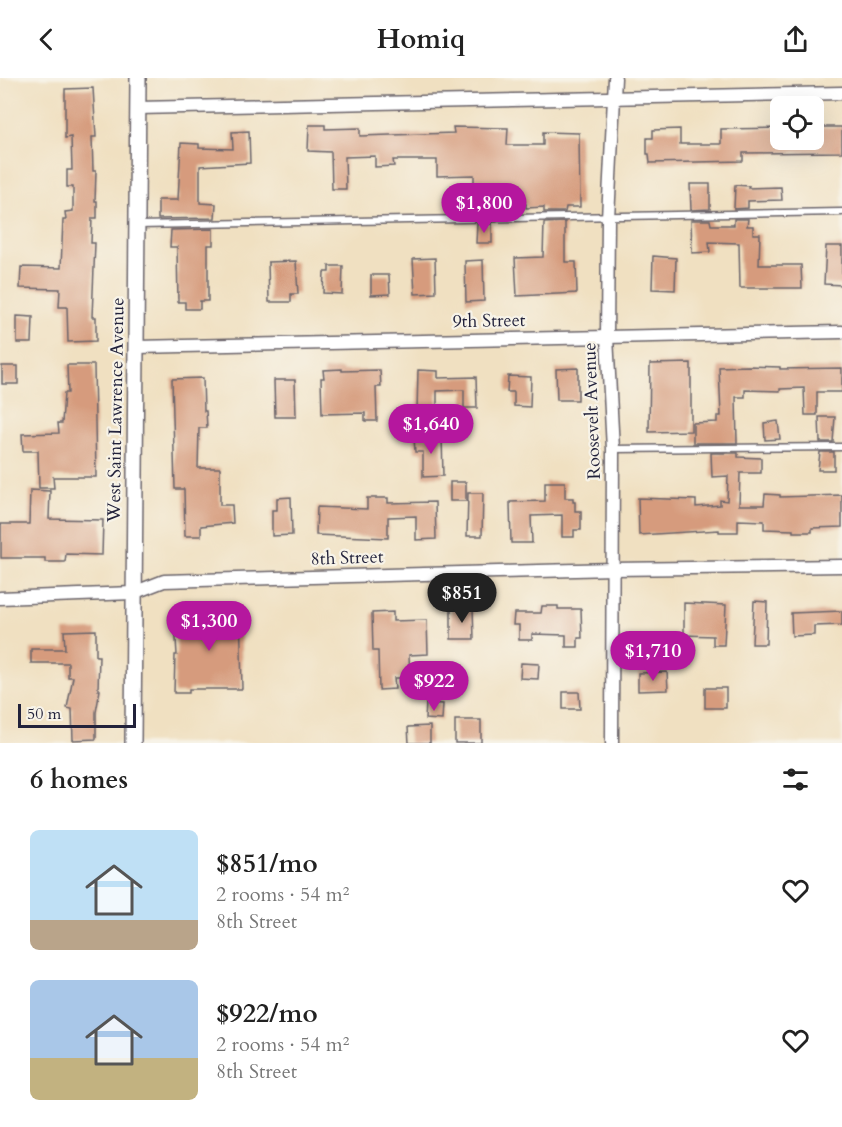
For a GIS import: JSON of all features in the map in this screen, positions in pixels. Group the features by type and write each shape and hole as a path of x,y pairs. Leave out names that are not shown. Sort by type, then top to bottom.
{"street":[{"name":"West Saint Lawrence Avenue","path":"133,743 138,78"},
{"name":"Roosevelt Avenue","path":"612,743 613,449 607,337 608,218 615,78"},
{"path":"138,108 842,93"},
{"name":"9th Street","path":"137,347 842,332"},
{"name":"8th Street","path":"0,598 133,593 164,581 613,569 842,566"}],"lane":[{"path":"137,225 842,212"},
{"path":"613,449 842,447"}],"building":[{"path":"93,88 96,137 92,137 93,171 96,171 97,218 92,218 91,243 95,243 92,317 96,317 96,341 68,342 67,307 59,307 60,289 20,288 21,267 61,268 63,220 66,220 65,212 73,211 73,187 67,187 67,170 72,170 71,137 65,138 65,89"},
{"path":"309,125 325,125 325,129 360,128 360,136 454,133 453,127 508,128 507,145 543,145 543,132 579,133 580,207 566,207 565,212 544,212 544,207 526,208 526,204 510,205 510,193 474,194 474,175 437,176 437,160 393,160 394,166 375,167 375,156 345,157 346,189 332,189 331,152 308,151"},
{"path":"824,127 842,127 842,152 743,153 743,161 650,163 649,154 647,154 647,138 653,138 653,130 680,129 680,144 721,144 721,129 770,128 770,150 824,150"},
{"path":"249,131 250,163 200,166 200,203 216,204 215,218 158,219 158,200 178,200 181,143 199,144 199,148 233,149 232,132"},
{"path":"690,184 710,184 710,209 691,210"},
{"path":"735,185 749,186 748,188 781,187 782,200 748,201 748,208 734,209"},
{"path":"734,219 748,219 747,226 753,226 753,234 760,234 759,265 801,265 802,288 740,288 739,243 709,242 710,252 692,253 691,220 710,220 711,225 734,225"},
{"path":"565,222 565,262 576,262 577,293 517,296 515,258 543,257 544,223"},
{"path":"477,224 492,224 492,243 476,243"},
{"path":"213,229 213,245 208,245 208,301 200,301 200,309 185,309 185,302 178,302 177,247 170,247 171,230"},
{"path":"826,246 842,246 842,285 824,284"},
{"path":"653,256 676,258 675,290 652,289"},
{"path":"435,258 436,293 415,294 413,259"},
{"path":"483,260 484,301 466,302 465,261"},
{"path":"296,261 298,294 291,294 291,302 269,302 268,262"},
{"path":"329,266 343,266 342,294 323,293 324,272 329,272"},
{"path":"371,275 389,275 390,294 371,295"},
{"path":"17,316 33,317 32,343 17,343"},
{"path":"691,363 691,431 649,432 650,364"},
{"path":"67,365 94,365 96,477 53,477 54,488 39,488 38,451 23,451 22,434 59,433 58,423 62,423 64,393 68,393"},
{"path":"2,366 18,366 18,384 2,384"},
{"path":"719,367 780,367 780,369 842,368 842,392 817,392 817,415 805,415 804,388 780,389 780,391 745,390 745,397 736,397 737,443 693,443 693,423 717,422 717,416 721,416"},
{"path":"578,368 578,400 557,400 556,369"},
{"path":"342,369 342,371 380,370 381,387 376,387 377,421 365,421 365,413 322,414 321,378 324,378 323,370"},
{"path":"418,370 438,371 438,378 476,377 477,408 464,408 464,390 437,391 437,412 417,412"},
{"path":"508,376 531,377 530,407 514,406 514,392 507,392"},
{"path":"203,378 207,428 199,428 198,468 220,468 220,505 232,505 233,523 201,526 201,536 185,536 184,489 175,489 172,379"},
{"path":"274,380 295,380 296,417 275,417"},
{"path":"819,417 835,417 833,442 820,442"},
{"path":"778,421 780,439 765,440 764,423"},
{"path":"442,436 443,476 423,477 423,452 415,452 414,437"},
{"path":"820,452 834,452 834,470 818,470"},
{"path":"711,453 738,453 738,457 761,458 761,473 740,473 739,505 764,505 765,494 780,495 780,497 842,495 842,527 812,528 812,532 793,532 793,530 764,529 764,521 738,520 738,532 719,532 719,530 639,535 638,498 696,500 696,507 720,505 720,500 727,501 728,476 712,477"},
{"path":"450,482 466,482 466,501 450,501"},
{"path":"545,482 565,482 565,498 573,498 575,511 581,511 581,530 574,530 574,537 562,537 562,515 531,516 532,543 511,543 510,502 545,501"},
{"path":"30,490 50,491 49,519 103,520 102,555 66,554 65,562 45,562 45,558 1,558 1,524 29,524"},
{"path":"468,493 483,493 482,536 467,536"},
{"path":"291,497 292,535 272,536 272,510 277,510 277,498"},
{"path":"367,498 388,498 388,503 435,502 436,539 416,540 416,516 388,517 388,538 316,535 317,507 367,509"},
{"path":"754,601 767,602 766,644 752,644"},
{"path":"684,603 726,605 724,645 713,645 713,636 684,635"},
{"path":"542,606 581,609 582,638 578,638 578,647 566,647 566,635 532,634 532,640 519,640 519,625 513,625 514,613 541,613"},
{"path":"240,608 242,689 189,689 189,693 174,693 175,655 177,655 175,623 186,622 186,616 210,615 210,609"},
{"path":"451,608 473,608 474,639 451,639"},
{"path":"842,611 842,625 814,626 814,635 792,636 791,613"},
{"path":"393,612 393,621 427,620 428,654 409,655 410,678 394,678 395,689 379,690 378,651 373,651 372,613"},
{"path":"96,630 96,656 99,656 98,690 100,690 96,712 96,739 73,740 72,709 67,708 73,677 68,677 68,663 31,663 31,649 65,649 64,631"},
{"path":"521,663 539,664 538,679 520,678"},
{"path":"667,672 668,690 638,691 638,673"},
{"path":"705,688 726,688 726,708 705,708"},
{"path":"563,692 579,692 580,709 563,709"},
{"path":"426,703 443,704 442,720 425,719"},
{"path":"455,720 481,720 481,743 455,743"},
{"path":"430,726 430,743 409,743 408,727"}]}
